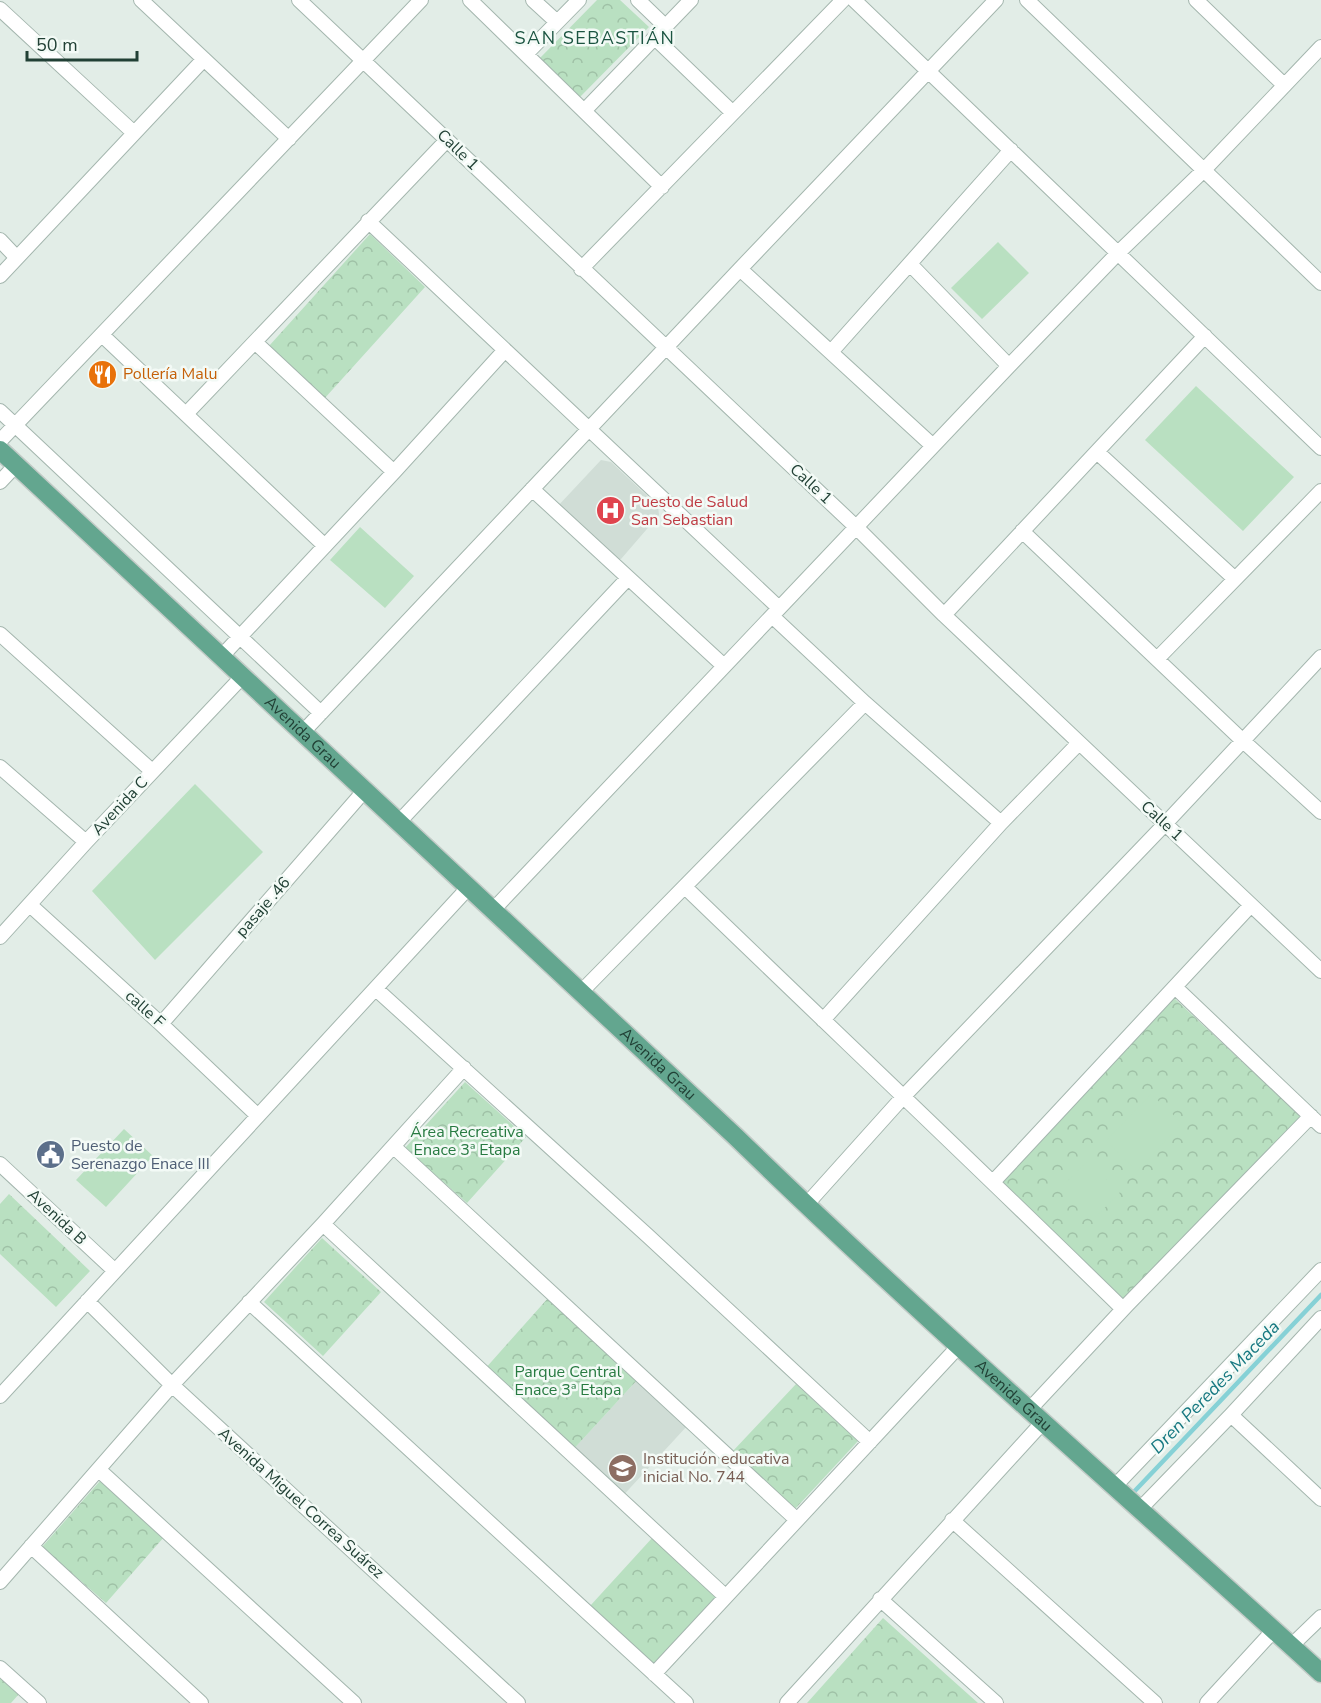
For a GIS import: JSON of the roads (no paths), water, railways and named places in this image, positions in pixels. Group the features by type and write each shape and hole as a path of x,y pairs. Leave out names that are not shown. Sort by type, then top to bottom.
{"main road":[{"name":"Avenida Grau","path":"0,450 958,1347 1321,1673"}],"street":[{"path":"0,3 3,0"},
{"path":"141,0 289,139"},
{"name":"Calle 1","path":"299,0 1321,971"},
{"path":"0,441 421,0"},
{"path":"470,0 662,187"},
{"path":"533,0 557,22"},
{"path":"526,54 579,0"},
{"path":"638,0 666,27"},
{"path":"584,111 691,0"},
{"path":"581,269 843,0"},
{"path":"854,0 1321,448"},
{"path":"303,733 996,0"},
{"path":"1027,0 1321,283"},
{"path":"1198,1 1284,85"},
{"path":"0,9 134,133"},
{"path":"655,38 733,113"},
{"path":"492,910 1009,366 1204,170 1321,46"},
{"path":"0,276 204,59"},
{"path":"186,414 447,140"},
{"path":"831,352 1011,150"},
{"path":"368,221 591,429 865,703 1001,823"},
{"path":"0,240 17,258"},
{"path":"910,264 1009,366"},
{"path":"740,269 933,446"},
{"path":"102,335 325,546"},
{"path":"944,615 1205,336"},
{"path":"255,342 394,472"},
{"path":"221,657 505,350"},
{"name":"Avenida Grau","path":"0,411 321,713"},
{"path":"1097,452 1235,579"},
{"path":"0,482 16,465"},
{"path":"532,489 724,666"},
{"path":"1157,659 1321,491"},
{"path":"1022,531 1321,812"},
{"path":"398,823 628,578"},
{"path":"0,634 152,771"},
{"path":"806,1205 903,1097 1165,824 1321,657"},
{"name":"Avenida C","path":"0,937 152,771 242,677"},
{"path":"580,993 865,703"},
{"path":"823,1020 1001,823 1079,743"},
{"path":"2,772 86,842"},
{"name":"pasaje .46","path":"161,1024 365,790"},
{"path":"0,1396 468,888"},
{"path":"685,888 1123,1309"},
{"name":"calle F","path":"30,905 258,1116"},
{"path":"993,1182 1251,905"},
{"path":"787,1703 952,1520 1123,1309 1316,1121 1174,987"},
{"path":"376,989 870,1442"},
{"path":"0,1582 172,1385 394,1147 464,1068"},
{"path":"394,1147 797,1520"},
{"name":"Avenida B","path":"0,1164 114,1270"},
{"path":"323,1224 725,1596"},
{"path":"1115,1486 1321,1270"},
{"name":"Avenida Miguel Correa Suárez","path":"87,1301 172,1385 518,1703"},
{"path":"249,1302 686,1703"},
{"path":"1140,1509 1321,1318"},
{"path":"654,1674 958,1347"},
{"path":"1231,1415 1319,1492"},
{"path":"99,1470 354,1703"},
{"path":"952,1520 1155,1703"},
{"path":"31,1546 201,1703"},
{"path":"880,1599 996,1703"},
{"path":"1292,1646 1321,1617"},
{"path":"1207,1703 1274,1630"},
{"path":"0,1668 39,1703"}],"waterway":[{"name":"Dren Peredes Maceda","path":"1130,1496 1321,1295"}],"place":[{"name":"Pollería Malu","path":"102,374"},
{"name":"Puesto de Salud San Sebastian","path":"610,511"},
{"name":"Puesto de Serenazgo Enace III","path":"50,1155"},
{"name":"Institución educativa inicial No. 744","path":"622,1468"}],"district":[{"name":"SAN SEBASTIÁN","path":"595,38"}],"park label":[{"name":"Área Recreativa Enace 3ª Etapa","path":"467,1141"},
{"name":"Parque Central Enace 3ª Etapa","path":"568,1381"}]}
